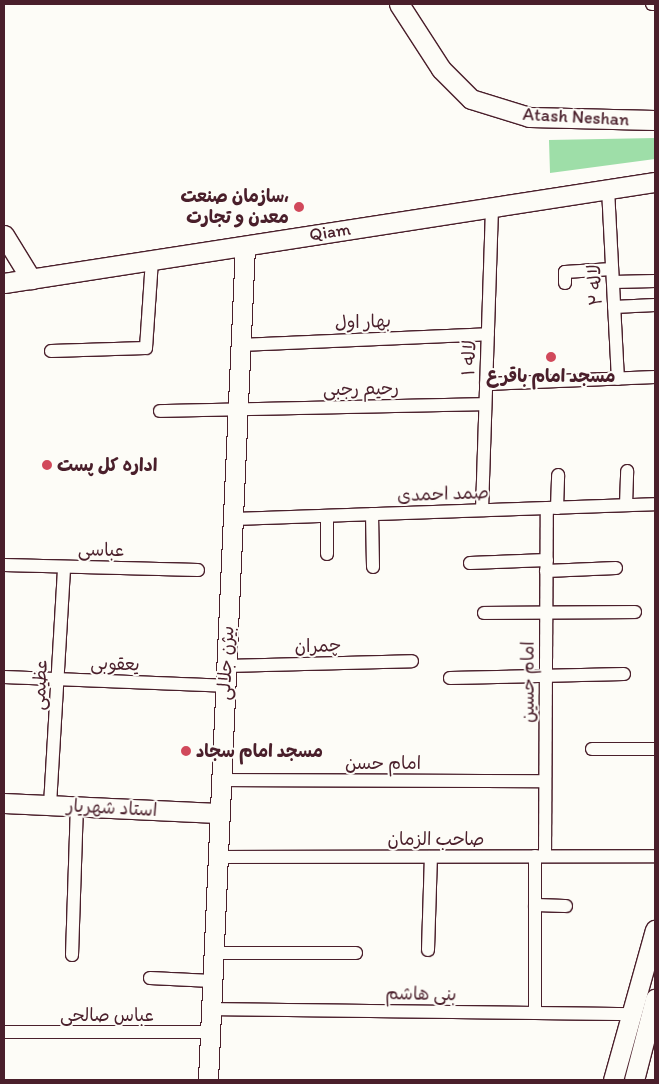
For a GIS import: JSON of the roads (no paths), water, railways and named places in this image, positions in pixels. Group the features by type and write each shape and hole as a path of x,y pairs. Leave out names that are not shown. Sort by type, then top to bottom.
{"street":[{"name":"Atash Neshan","path":"399,4 441,69 479,103 529,117 655,120"},
{"name":"Qiam","path":"4,283 655,182"},
{"name":"لاله ۲","path":"608,189 618,378"},
{"name":"لاله ۱","path":"482,510 492,207"},
{"path":"4,235 31,279"},
{"name":"بیژن جلالی","path":"208,1080 245,246"},
{"path":"51,350 146,348 152,260"},
{"path":"565,283 565,272 655,281"},
{"path":"614,307 655,305"},
{"name":"بهار اول","path":"240,345 488,334"},
{"path":"486,384 655,377"},
{"name":"رحیم رجبی","path":"160,411 486,404"},
{"path":"626,505 627,471"},
{"name":"امام حسین","path":"535,1013 535,906 545,780 547,566 552,508 558,475"},
{"name":"صمد احمدی","path":"233,519 655,504"},
{"path":"372,514 373,567"},
{"path":"326,554 327,516"},
{"path":"470,563 616,568"},
{"name":"عباسی","path":"4,565 198,570"},
{"name":"عظیمی","path":"50,805 64,567"},
{"path":"484,612 635,612"},
{"name":"چمران","path":"226,666 412,661"},
{"path":"450,678 624,674"},
{"name":"یعقوبی","path":"4,677 225,686"},
{"path":"592,749 655,748"},
{"name":"امام حسن","path":"221,780 545,780"},
{"name":"استاد شهریار","path":"4,802 219,813"},
{"path":"72,955 77,806"},
{"name":"صاحب الزمان","path":"218,857 655,856"},
{"path":"428,950 431,857"},
{"path":"535,906 566,906"},
{"path":"612,1080 655,930"},
{"path":"213,953 356,953"},
{"path":"150,978 212,981"},
{"path":"634,1080 655,1003"},
{"name":"بنی هاشم","path":"211,1009 632,1014"},
{"name":"عباس صالحی","path":"4,1032 210,1032"}],"place":[{"name":"سازمان صنعت، معدن و تجارت","path":"299,207"},
{"name":"مسجد امام باقر ع","path":"551,357"},
{"name":"اداره کل پست","path":"47,465"},
{"name":"مسجد امام سجاد","path":"186,751"}]}
